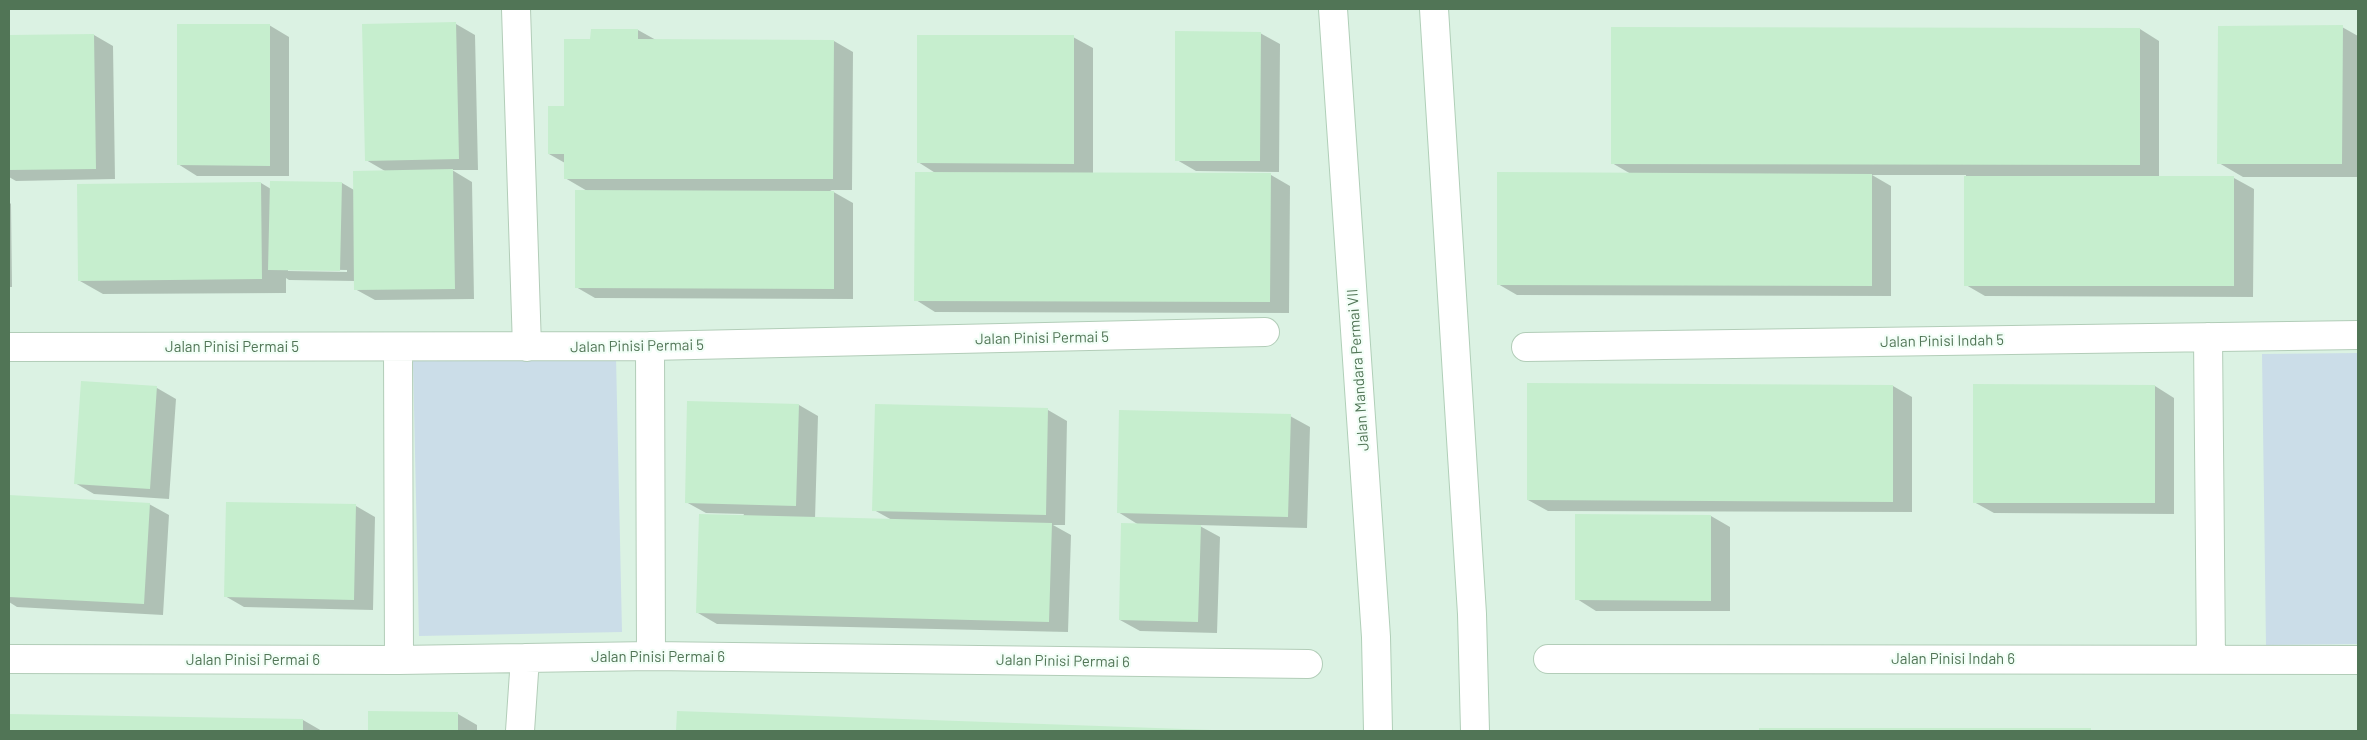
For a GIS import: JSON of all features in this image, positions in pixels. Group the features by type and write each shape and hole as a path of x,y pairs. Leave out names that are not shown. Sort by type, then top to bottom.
{"street":[{"path":"516,9 527,347"},
{"name":"Jalan Mandara Permai VII","path":"1333,9 1376,637 1378,731"},
{"path":"1434,9 1472,614 1475,731"},
{"name":"Jalan Pinisi Permai 5","path":"9,347 398,348 650,346 1265,332"},
{"name":"Jalan Pinisi Indah 5","path":"1526,347 2358,335"},
{"path":"2208,337 2211,660"},
{"path":"650,346 651,656"},
{"path":"398,348 399,660"},
{"name":"Jalan Pinisi Permai 6","path":"9,659 399,660 651,656 1308,664"},
{"path":"520,731 525,658"},
{"name":"Jalan Pinisi Indah 6","path":"1548,659 2358,660"}],"shaded area":[{"path":"9,9 2358,9 2358,731 9,731"},
{"path":"2358,353 2358,644 2266,645 2262,354"},
{"path":"616,357 622,632 419,636 413,361"}],"building":[{"path":"456,22 459,159 365,161 362,24"},
{"path":"177,24 270,24 270,166 177,165"},
{"path":"2343,25 2342,164 2217,164 2218,26"},
{"path":"1611,27 2140,28 2140,165 1611,164"},
{"path":"591,29 638,29 638,39 834,40 833,179 564,179 564,154 548,154 548,106 564,106 564,39 590,39"},
{"path":"1175,31 1261,32 1260,161 1175,161"},
{"path":"94,34 96,169 9,170 9,35"},
{"path":"917,35 1074,35 1074,164 917,163"},
{"path":"453,169 455,289 354,290 353,171"},
{"path":"915,172 1271,173 1270,302 914,301"},
{"path":"1497,172 1872,174 1872,286 1497,285"},
{"path":"1964,176 2234,176 2234,286 1964,286"},
{"path":"270,181 342,182 340,271 268,270"},
{"path":"261,182 262,279 78,281 77,184"},
{"path":"575,190 834,191 834,289 575,288"},
{"path":"81,381 157,386 150,489 74,484"},
{"path":"1527,383 1893,385 1893,502 1527,500"},
{"path":"1973,384 2155,385 2155,503 1973,503"},
{"path":"687,401 799,404 796,506 685,503"},
{"path":"875,404 1048,408 1046,515 872,511"},
{"path":"1119,410 1291,414 1288,517 1117,513"},
{"path":"9,495 150,503 144,604 9,597"},
{"path":"226,502 356,504 354,600 224,597"},
{"path":"699,514 1052,523 1049,622 696,613"},
{"path":"1575,514 1711,515 1711,601 1575,600"},
{"path":"1121,523 1201,525 1198,622 1119,620"},
{"path":"368,711 458,712 458,731 368,731"},
{"path":"677,711 1212,730 1212,731 676,731"},
{"path":"9,714 303,719 303,731 9,731"},
{"path":"1759,728 2091,728 2091,731 1759,731"}]}
